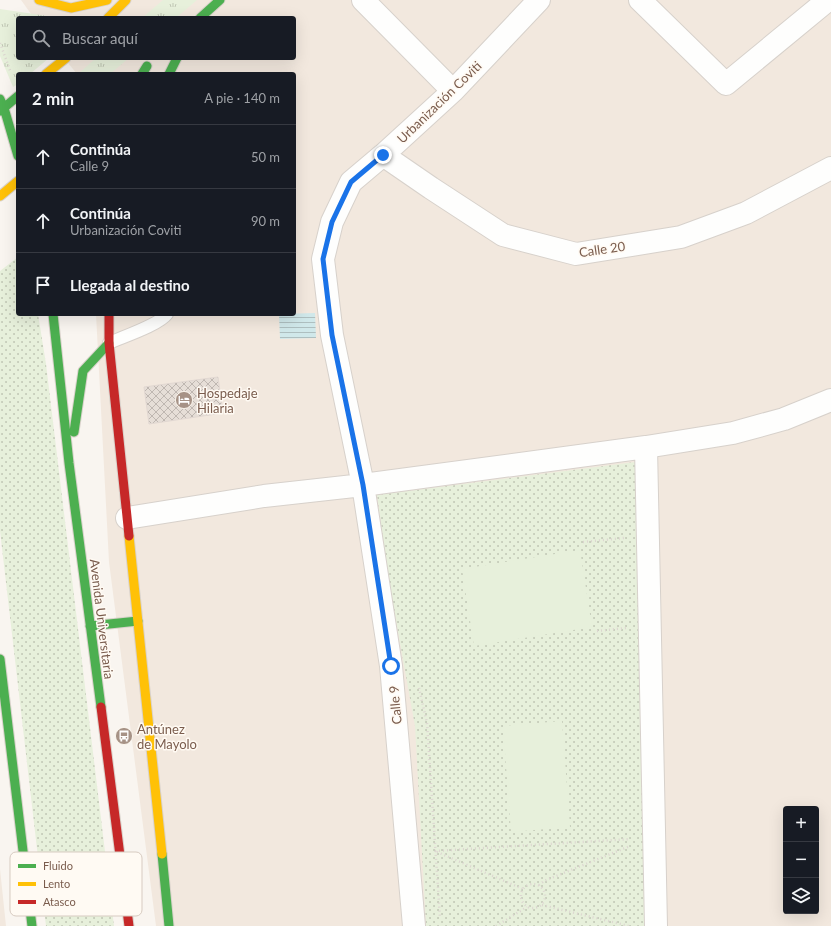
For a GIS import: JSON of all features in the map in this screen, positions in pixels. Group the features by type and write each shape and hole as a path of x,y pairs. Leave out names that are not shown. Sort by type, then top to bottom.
{"main road":[{"path":"39,0 72,8 107,0"},
{"path":"64,0 72,8"},
{"path":"110,16 126,0"},
{"path":"202,16 220,0"},
{"path":"48,72 64,60"},
{"path":"140,72 154,60"},
{"path":"170,72 176,60"},
{"path":"143,72 147,66"},
{"path":"2,109 16,98"},
{"path":"0,99 16,150"},
{"path":"0,196 16,183"},
{"name":"Avenida Universitaria","path":"54,316 69,463 119,852"},
{"path":"109,316 108,343 169,926"},
{"path":"69,463 83,371 108,343"},
{"path":"90,626 138,621"},
{"path":"0,659 23,852"},
{"path":"31,916 32,926"},
{"name":"Avenida Universitaria","path":"128,916 129,926"}],"street":[{"path":"363,0 453,91"},
{"name":"Urbanización Coviti","path":"363,485 332,335 323,259 332,222 351,182 453,91 539,0"},
{"path":"640,0 726,84 828,0"},
{"name":"Calle 20","path":"383,155 503,234 576,254 681,237 746,213 831,168"},
{"path":"127,518 264,496 363,485 646,447 733,433 784,419 831,400"},
{"path":"646,447 656,926"},
{"name":"Calle 9","path":"363,485 391,666 414,926"}],"lane":[{"path":"108,343 156,322 161,316"}],"path":[{"path":"0,43 13,77"},
{"path":"583,542 629,537"},
{"path":"597,631 631,627"},
{"path":"419,685 427,723 440,918"},
{"path":"435,851 632,839"},
{"path":"539,885 544,881 632,845"},
{"path":"435,851 523,889"},
{"path":"542,905 545,898 545,891 539,885 534,883 528,884 520,894 521,900 527,907 535,908 542,905 629,926"},
{"path":"496,926 527,907"}],"shaded area":[{"path":"21,0 831,0 831,926 156,926 109,562 96,316 296,316 296,72 75,72 66,60 296,60 296,16 33,16"},
{"path":"0,869 6,926 0,926"}],"green space":[{"path":"163,0 197,0 178,16 144,16"},
{"path":"0,9 47,16 16,16 16,60 47,60 32,72 16,72 16,85 13,87 0,56"},
{"path":"94,60 127,60 112,72 80,72"},
{"path":"16,259 16,316 38,316 46,364 105,852 37,852 0,531 0,271"},
{"path":"643,461 646,926 426,926 415,726 390,588 377,495"},
{"path":"580,550 592,627 474,646 462,569"},
{"path":"562,721 570,827 511,832 503,726"},
{"path":"45,916 113,916 114,926 46,926"}],"water":[{"path":"315,313 316,338 280,339 279,316 296,316 296,314"}],"building":[{"name":"Hospedaje Hilaria","path":"218,377 223,413 149,424 144,387"}],"traffic: fast":[{"path":"202,16 220,0"},
{"path":"170,72 176,60"},
{"path":"143,72 147,66"},
{"path":"0,111 16,98"},
{"path":"0,99 16,149"},
{"path":"53,316 69,463 101,707"},
{"path":"74,432 83,371 109,343"},
{"path":"90,626 138,621"},
{"path":"0,659 23,852"},
{"path":"162,854 169,926"},
{"path":"31,916 32,926"}],"traffic: slow":[{"path":"39,0 71,8 107,0"},
{"path":"110,16 126,0"},
{"path":"48,72 64,60"},
{"path":"0,196 16,183"},
{"path":"129,536 162,854"}],"traffic: jam":[{"path":"109,316 109,343 129,536"},
{"path":"101,707 120,852"},
{"path":"128,916 129,926"}],"place":[{"name":"Hospedaje Hilaria","path":"184,400"},
{"name":"Antúnez de Mayolo","path":"124,736"}],"route":[{"path":"383,155 351,182 332,222 323,259 332,335 363,485 391,666"}]}
